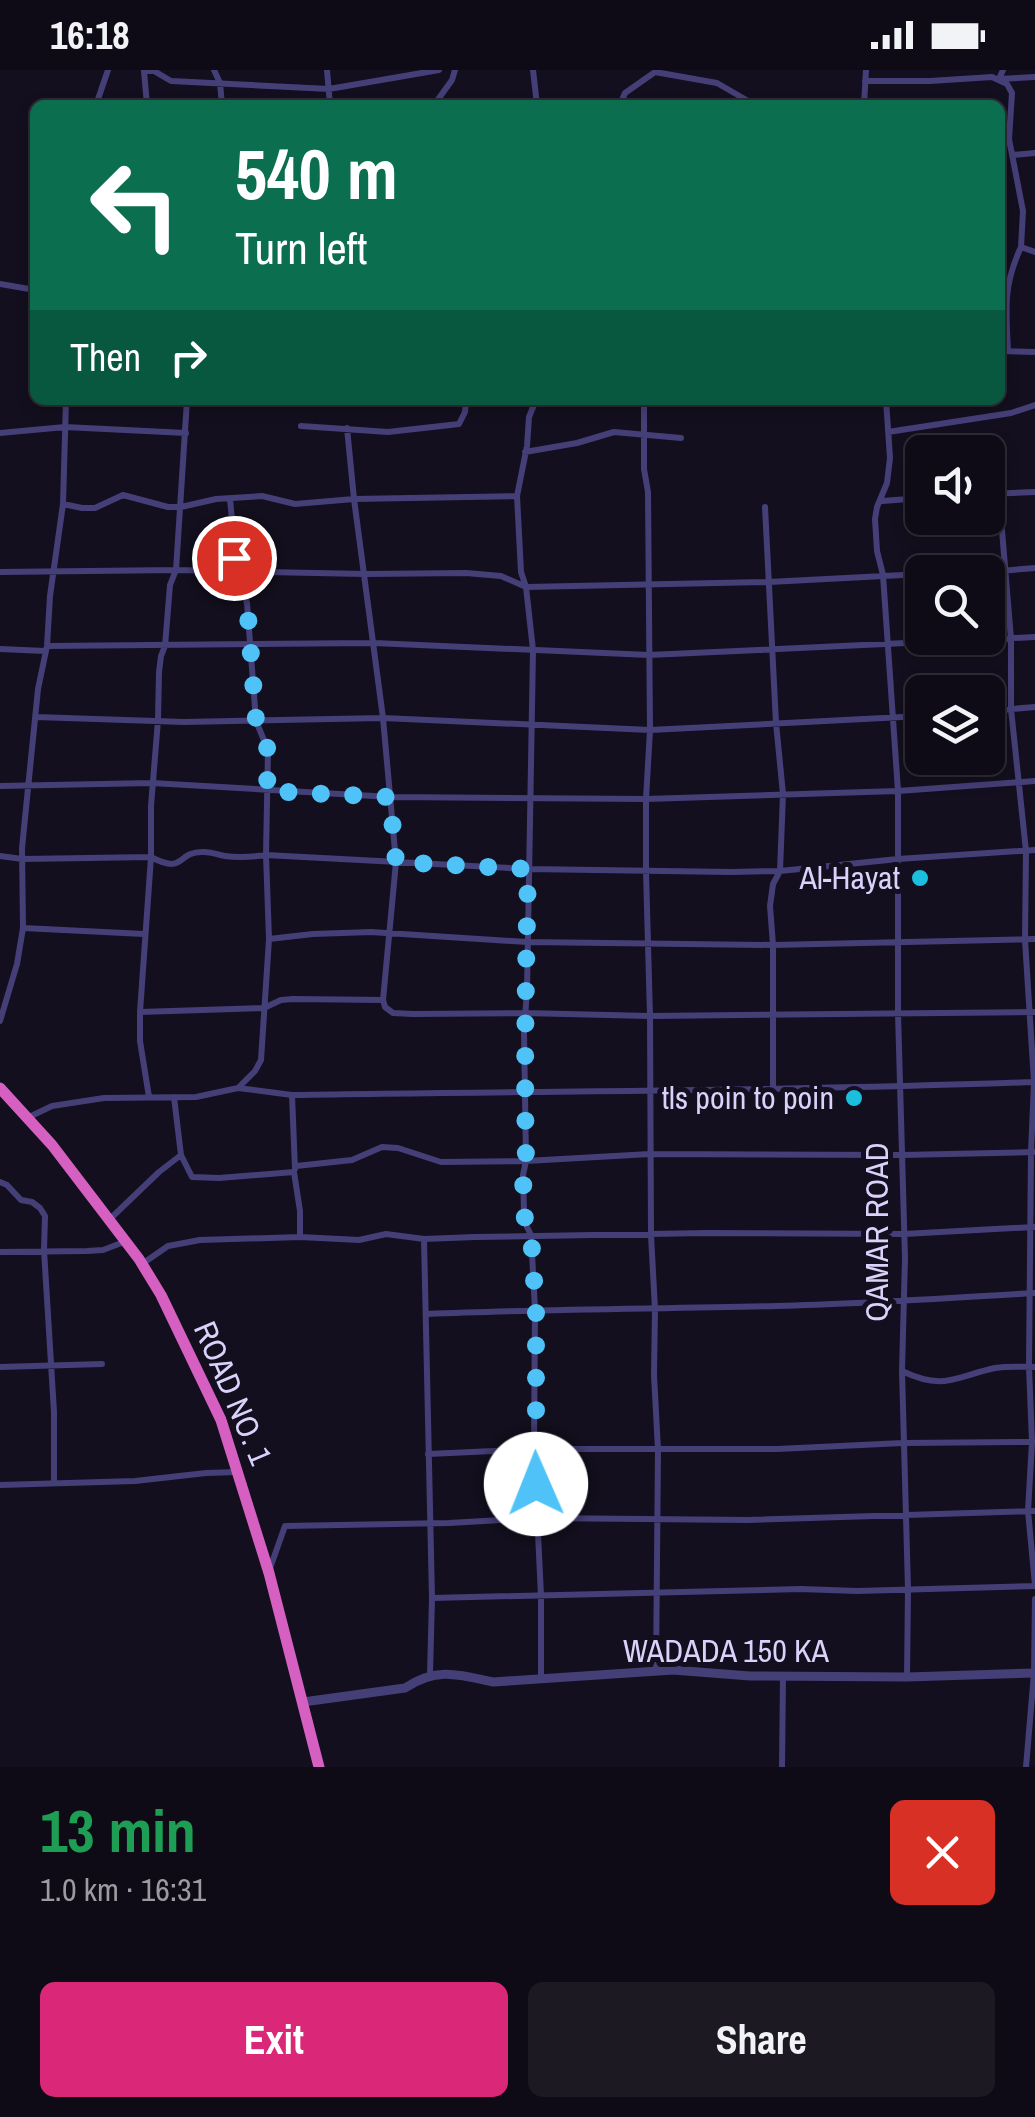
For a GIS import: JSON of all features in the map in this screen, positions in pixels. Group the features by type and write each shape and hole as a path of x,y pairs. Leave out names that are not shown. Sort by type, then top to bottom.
{"highway":[{"name":"ROAD NO. 1","path":"0,1088 28,1117 142,1264 221,1420 269,1572 319,1767"}],"street":[{"path":"98,100 108,70"},
{"path":"146,100 144,70 171,80 329,89 439,70"},
{"path":"214,70 222,100"},
{"path":"327,70 330,100"},
{"path":"438,100 456,70"},
{"path":"533,70 536,100"},
{"path":"864,100 866,70"},
{"path":"999,80 1003,70"},
{"path":"622,100 625,93 655,72 717,83 746,100"},
{"path":"999,80 1035,77"},
{"path":"865,81 992,78 1008,84 1012,93 1009,138 1022,211 1021,247 1010,271 1005,328"},
{"path":"1012,156 1035,154"},
{"path":"1021,247 1035,252"},
{"path":"0,284 30,289"},
{"path":"1005,351 1035,352"},
{"path":"0,1021 23,928 22,859 62,504 66,405"},
{"path":"150,1097 140,1041 140,1012 152,783 160,656 165,646 170,585 176,570 187,405"},
{"path":"301,426 388,432 459,424 466,405"},
{"path":"534,405 517,496 521,572 533,650 523,1175 536,1309 534,1449 542,1596 541,1680"},
{"path":"644,405 650,730 646,872 658,1450 656,1671"},
{"path":"886,405 888,432 1011,414 1035,405"},
{"path":"0,433 65,428 186,432"},
{"path":"347,428 384,718 396,862 382,1000 385,1007 393,1013 650,1016 1032,1012"},
{"path":"526,452 614,432 682,438"},
{"name":"QAMAR ROAD","path":"888,432 886,491 876,518 877,551 884,576 898,791 908,1677"},
{"path":"1005,494 1035,492"},
{"path":"62,504 94,508 123,496 168,507 262,496 296,504 517,496"},
{"path":"880,501 905,499"},
{"path":"230,500 236,572 247,603 256,720 268,750 269,938 261,1060 238,1088"},
{"path":"765,507 783,794 780,871 770,897 773,1088"},
{"path":"432,1598 1035,1586 1035,1082 1025,940 1030,850 1012,709 1003,535"},
{"path":"1006,572 1035,568"},
{"path":"0,572 489,574 526,587 905,575"},
{"path":"0,650 374,643 649,655 1035,637"},
{"path":"1005,710 1035,707"},
{"path":"36,717 184,722 384,718 650,730 905,717"},
{"path":"0,786 152,783 390,797 646,799 898,791 1035,781"},
{"path":"0,856 150,858 165,865 208,852 230,857 266,855 646,872 780,871 1030,850"},
{"path":"23,928 144,934"},
{"path":"269,938 389,933 526,942 773,945 1035,939"},
{"path":"140,1012 264,1008 293,999 382,1000"},
{"path":"28,1117 62,1103 120,1097 196,1097 238,1088 292,1096 1035,1082"},
{"path":"292,1096 300,1236"},
{"path":"174,1097 187,1171 202,1179 352,1160 382,1148 398,1148 441,1162 650,1154 1033,1152"},
{"path":"110,1220 159,1172 182,1156"},
{"path":"0,1182 20,1200 40,1208 45,1216 54,1482"},
{"path":"142,1264 168,1246 200,1240 300,1236 360,1240 386,1234 424,1240 531,1235 904,1234 1033,1227"},
{"path":"424,1240 432,1598 430,1674"},
{"path":"0,1252 103,1250 126,1241"},
{"path":"427,1314 904,1302 1033,1293"},
{"path":"0,1367 102,1364"},
{"path":"902,1371 940,1382 1010,1366 1032,1367"},
{"path":"428,1454 1033,1442"},
{"path":"0,1484 135,1481 239,1472"},
{"path":"269,1572 286,1526 537,1518 906,1516 1032,1510"},
{"path":"1026,1767 1035,1673 1035,1599"},
{"name":"WADADA 150 KA","path":"303,1702 406,1688 430,1674 493,1682 672,1670 784,1676 1035,1673"},
{"path":"782,1767 784,1676"}],"place":[{"name":"Al-Hayat","path":"920,878"},
{"name":"tls poin to poin","path":"854,1098"}],"route":[{"path":"234,558 247,603 256,720 268,750 267,791 390,797 396,862 528,869 523,1175 524,1219 531,1235 536,1309 536,1484"}]}
